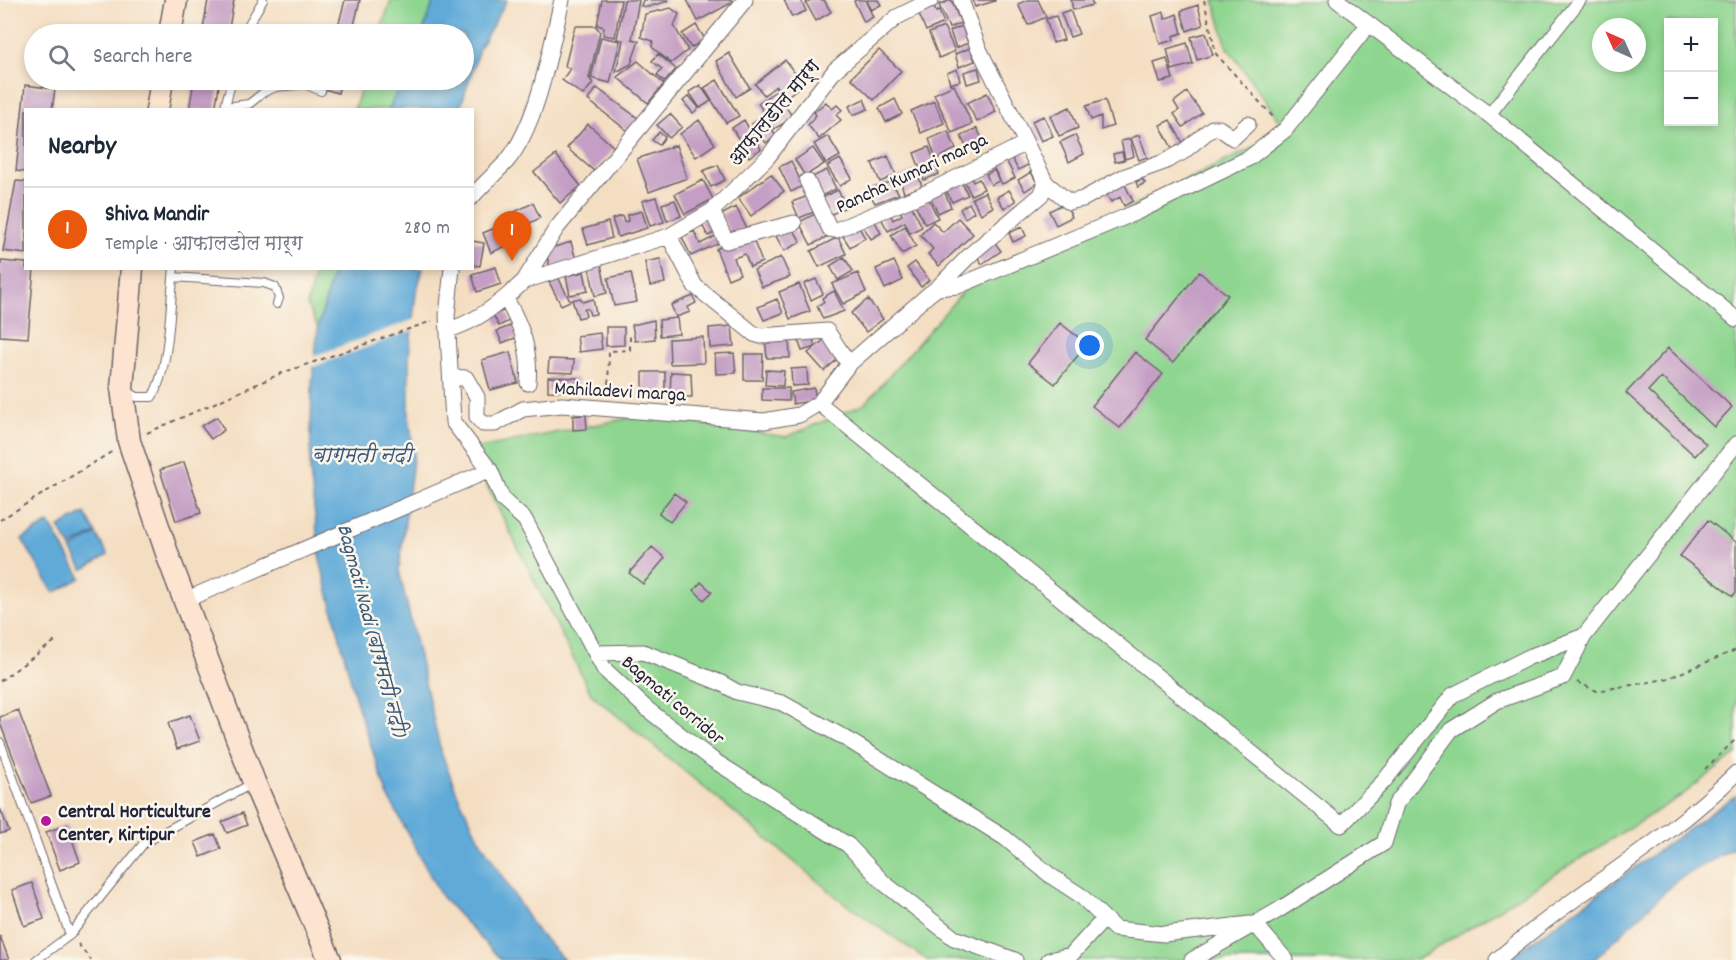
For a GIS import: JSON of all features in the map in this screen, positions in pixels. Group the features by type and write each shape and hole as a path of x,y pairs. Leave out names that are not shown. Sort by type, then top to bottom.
{"main road":[{"path":"172,24 176,0"},
{"path":"157,108 160,90"},
{"path":"132,270 122,388 129,441 185,600 254,782 330,960"}],"street":[{"path":"474,195 507,160 521,139 540,87 562,0"},
{"path":"524,281 556,230 746,0"},
{"name":"आफालडोल मार्ग","path":"447,323 465,325 506,298 524,281 669,236 712,211 767,158 835,70 897,17 931,0"},
{"path":"961,0 978,47 1046,183 1069,201 1083,199 1123,177 1183,152 1212,128 1219,128 1233,138 1248,124"},
{"path":"1337,0 1489,115 1736,319"},
{"path":"1489,115 1580,0"},
{"path":"937,288 958,286 1137,212 1249,158 1285,130 1368,25"},
{"name":"Pancha Kumari marga","path":"807,181 825,222 830,229 836,230 928,192 1026,142"},
{"path":"1046,183 1041,195 972,253 937,288 849,364 819,403 1341,825 1384,781 1453,695 1529,657 1584,636"},
{"path":"712,211 726,241 794,223"},
{"path":"669,236 695,286 745,328 761,336 827,331 849,364"},
{"name":"Bagmati corridor","path":"452,270 447,323 453,422 490,470 503,500 525,520 604,669 647,709 713,760 848,845 884,883 954,938 1015,960"},
{"path":"506,298 525,337 531,361 528,383"},
{"name":"Mahiladevi marga","path":"451,377 466,378 477,397 477,417 483,424 495,424 523,409 562,405 764,421 799,415 819,403"},
{"path":"1192,960 1250,924 1277,911 1384,843 1396,804 1451,730 1497,701 1563,676 1584,636 1736,444"},
{"path":"185,600 226,585 490,470"},
{"path":"596,653 621,650 643,652 721,683 736,692 782,703 845,738 1005,838 1051,876 1080,895 1115,929 1164,934 1250,924 1261,932 1286,960"},
{"path":"1497,960 1519,941 1706,803 1736,773"},
{"path":"1049,960 1071,955 1104,919"}],"lane":[{"path":"249,24 263,0"},
{"path":"230,90 225,108 249,104 269,90"},
{"path":"122,388 137,398 152,397 157,389 163,369 173,273 264,283 275,287 279,298 277,304"},
{"path":"0,742 70,935"},
{"path":"36,960 70,935 144,843 254,782"}],"path":[{"path":"1204,0 1216,54 1285,130"},
{"path":"0,520 129,441 282,373 447,323"},
{"path":"607,409 609,351 630,350 630,336"},
{"path":"0,681 20,664 57,639"},
{"path":"1563,676 1597,691 1666,679 1736,650"},
{"path":"1705,769 1736,739"},
{"path":"70,935 91,960"}],"green space":[{"path":"391,0 434,0 426,24 383,24"},
{"path":"1214,0 1736,0 1736,754 1681,796 1417,960 927,960 843,902 591,694 469,450 644,415 786,437 865,404 966,288 1287,131 1227,47"},
{"path":"361,90 398,90 389,108 355,108"},
{"path":"316,270 334,270 318,328 307,305"}],"water":[{"path":"434,0 507,0 479,49 474,65 474,24 426,24"},
{"path":"398,90 466,90 460,108 389,108"},
{"name":"बागमती नदी","path":"334,270 423,270 416,293 409,355 409,417 414,452 399,570 441,752 457,793 479,839 535,929 564,960 501,960 441,896 387,794 356,701 320,560 310,471 312,382 318,328"},
{"path":"85,513 96,533 70,547 59,527"},
{"path":"49,523 81,578 54,593 22,539"},
{"path":"96,534 108,555 83,570 71,549"},
{"path":"1736,795 1736,847 1677,880 1594,960 1506,960"}],"pier":[{"path":"415,319 414,330 310,368 311,357"}],"building":[{"path":"208,0 234,0 230,24 204,24"},
{"path":"345,0 360,0 354,24 339,24"},
{"path":"602,0 621,0 615,37 603,35 604,27 597,25"},
{"path":"624,0 639,0 632,39 639,41 631,64 616,72 623,40 617,39"},
{"path":"643,0 668,1 648,7 641,6"},
{"path":"687,0 732,0 733,2 698,21"},
{"path":"784,0 801,0 806,11 792,17"},
{"path":"811,0 824,0 831,12 816,21 806,3"},
{"path":"865,0 873,17 864,22 854,1"},
{"path":"867,0 878,0 881,5 871,10"},
{"path":"951,0 961,23 949,28 939,5"},
{"path":"973,0 995,0 995,1 975,7"},
{"path":"1027,0 1038,0 1046,17 1028,25 1018,4"},
{"path":"1071,0 1091,0 1093,5 1073,10"},
{"path":"1198,5 1203,25 1187,31 1181,11"},
{"path":"934,7 936,12 939,11 944,23 926,31 919,14"},
{"path":"671,8 679,14 674,26 688,50 671,63 652,47 653,41 641,37 645,14"},
{"path":"1070,10 1079,34 1070,37 1061,13"},
{"path":"1164,12 1165,19 1177,14 1182,33 1173,36 1174,40 1160,44 1152,16"},
{"path":"1056,16 1064,40 1053,43 1046,19"},
{"path":"696,25 705,39 691,48 682,34"},
{"path":"575,26 596,26 600,32 589,78 593,83 583,95 562,80 570,69 565,66"},
{"path":"962,26 968,43 956,48 950,31"},
{"path":"944,27 955,51 939,58 929,33"},
{"path":"1206,33 1213,55 1197,60 1191,37"},
{"path":"601,37 620,41 610,83 591,78"},
{"path":"1187,43 1193,64 1172,70 1167,49"},
{"path":"970,48 975,61 959,67 955,54"},
{"path":"879,50 901,71 874,100 851,78"},
{"path":"729,53 750,88 736,97 716,61"},
{"path":"658,54 676,69 665,82 657,75 662,69 652,61"},
{"path":"1167,59 1173,79 1160,82 1154,63"},
{"path":"785,60 803,84 785,98 776,86 764,95 755,84"},
{"path":"638,61 664,84 648,103 617,77"},
{"path":"978,68 981,80 967,84 964,72"},
{"path":"957,69 960,81 950,84 947,73"},
{"path":"717,80 739,116 726,123 704,88"},
{"path":"700,85 711,101 700,108 689,92"},
{"path":"954,85 972,124 952,133 934,94"},
{"path":"597,88 639,119 629,132 588,100"},
{"path":"24,90 55,90 52,108 24,108 24,172 16,171"},
{"path":"192,90 218,90 215,108 189,108"},
{"path":"776,91 793,118 774,129 758,103"},
{"path":"1187,92 1202,113 1183,127 1174,114 1179,110 1174,102"},
{"path":"987,93 996,112 977,122 967,103"},
{"path":"689,96 699,108 693,113 683,101"},
{"path":"864,99 868,109 853,115 849,106"},
{"path":"895,99 902,114 886,122 879,108"},
{"path":"1105,100 1113,126 1101,130 1101,116 1091,120 1086,106"},
{"path":"934,101 944,123 921,133 911,111"},
{"path":"826,102 832,109 837,105 842,110 836,115 841,120 819,139 808,125 816,115 814,112"},
{"path":"1070,107 1078,128 1059,136 1050,116"},
{"path":"670,114 682,127 669,138 657,125"},
{"path":"1044,116 1053,136 1041,141 1032,121"},
{"path":"762,117 776,135 766,143 752,124"},
{"path":"699,120 715,144 696,157 680,134"},
{"path":"744,120 761,149 749,157 732,128"},
{"path":"1170,120 1183,143 1172,148 1160,125"},
{"path":"588,124 615,148 594,171 567,148"},
{"path":"977,128 983,141 967,149 961,136"},
{"path":"948,131 956,149 936,159 929,139"},
{"path":"659,132 665,137 659,145 652,140"},
{"path":"1075,135 1084,154 1069,162 1060,142"},
{"path":"1139,135 1147,157 1139,160 1131,138"},
{"path":"828,136 840,156 826,164 814,144"},
{"path":"1130,139 1134,156 1125,159 1121,141"},
{"path":"676,145 687,178 649,192 637,159"},
{"path":"929,147 939,174 924,180 914,153"},
{"path":"813,148 824,164 805,176 795,160"},
{"path":"1022,148 1030,164 1018,170 1010,154"},
{"path":"1122,152 1124,160 1115,162 1113,154"},
{"path":"556,155 581,186 560,203 534,172"},
{"path":"888,156 896,175 880,182 872,163"},
{"path":"1004,156 1015,178 1002,184 991,163"},
{"path":"840,159 852,178 840,186 827,166"},
{"path":"791,161 803,186 791,192 779,167"},
{"path":"718,165 725,180 711,187 703,171"},
{"path":"827,170 836,189 821,196 812,177"},
{"path":"917,170 922,187 904,193 899,176"},
{"path":"994,170 999,181 991,185 986,174"},
{"path":"969,172 973,182 979,179 984,189 971,195 962,176"},
{"path":"1031,172 1037,183 1025,191 1018,180"},
{"path":"771,174 784,191 751,216 738,198"},
{"path":"1142,179 1145,183 1138,187 1136,182"},
{"path":"703,180 713,199 685,214 675,194"},
{"path":"16,181 24,182 24,254 3,251"},
{"path":"961,181 968,195 952,202 945,188"},
{"path":"1123,181 1133,201 1124,206 1120,197 1111,202 1105,191"},
{"path":"891,182 899,194 875,203 867,189"},
{"path":"943,188 951,207 938,213 929,195"},
{"path":"838,190 846,207 830,215 822,198"},
{"path":"1009,190 1016,201 1004,208 997,197"},
{"path":"985,192 993,207 981,214 972,198"},
{"path":"808,196 814,212 799,218 792,202"},
{"path":"927,196 938,218 925,224 914,202"},
{"path":"656,197 664,222 650,226 642,201"},
{"path":"675,200 681,216 667,221 662,204"},
{"path":"909,201 922,227 910,233 905,222 888,231 879,214 888,210 893,220 902,215 898,206"},
{"path":"533,203 540,218 518,229 510,214"},
{"path":"969,203 974,212 965,218 960,209"},
{"path":"1065,203 1072,217 1056,225 1049,211"},
{"path":"736,207 746,227 731,234 721,215"},
{"path":"642,211 647,228 618,237 612,219 622,216 624,222 628,221 627,215"},
{"path":"817,213 829,236 811,245 799,222"},
{"path":"711,216 718,231 708,236 700,221"},
{"path":"958,218 973,234 939,266 928,254 933,249 920,235 933,222 943,232"},
{"path":"874,220 881,233 871,239 863,226"},
{"path":"608,222 612,238 588,245 583,229"},
{"path":"857,224 865,238 850,247 841,233"},
{"path":"502,225 510,244 491,253 483,233"},
{"path":"905,226 916,246 902,254 891,235"},
{"path":"792,227 801,242 784,251 776,236"},
{"path":"1022,227 1026,236 1013,242 1009,233"},
{"path":"694,231 700,244 716,236 719,243 691,256 682,237"},
{"path":"751,234 762,262 750,267 745,254 734,258 740,274 728,279 716,249"},
{"path":"838,237 846,254 819,267 811,251"},
{"path":"993,240 1001,251 982,264 975,253"},
{"path":"474,241 484,243 480,266 474,265"},
{"path":"571,242 576,260 550,267 545,250"},
{"path":"781,257 790,277 762,287 754,270"},
{"path":"844,257 853,271 838,280 830,266"},
{"path":"660,259 665,283 650,286 645,262"},
{"path":"1,261 24,263 24,270 34,270 28,338 0,336"},
{"path":"894,261 903,280 885,289 876,269"},
{"path":"915,262 929,280 921,287 907,268"},
{"path":"601,264 607,293 595,296 589,267"},
{"path":"496,267 501,284 477,292 472,274"},
{"path":"584,272 588,291 570,295 566,276"},
{"path":"1199,272 1228,295 1173,363 1145,340"},
{"path":"631,273 637,302 614,306 608,278"},
{"path":"858,273 866,292 843,304 832,284"},
{"path":"558,277 570,301 561,305 549,282"},
{"path":"816,279 823,294 811,300 804,284"},
{"path":"799,284 810,311 790,319 779,292"},
{"path":"834,291 844,311 823,319 817,306 824,302 822,298"},
{"path":"693,296 696,303 688,307 690,312 676,317 671,305"},
{"path":"580,298 583,302 593,299 596,314 590,315 588,309 584,309 586,316 578,318 572,300"},
{"path":"777,299 783,313 764,320 758,307"},
{"path":"868,299 883,319 866,332 851,313"},
{"path":"505,310 511,320 499,326 493,315"},
{"path":"677,318 679,334 660,336 659,320"},
{"path":"654,320 655,339 635,341 632,325"},
{"path":"1060,323 1087,344 1055,384 1028,363"},
{"path":"513,325 518,337 502,343 497,331"},
{"path":"732,326 734,346 710,348 709,328"},
{"path":"606,327 624,327 624,345 606,346"},
{"path":"600,333 602,349 579,352 577,336"},
{"path":"789,335 790,358 767,358 765,337"},
{"path":"812,335 815,347 802,351 798,340"},
{"path":"703,337 704,363 670,364 669,339"},
{"path":"825,339 840,357 824,371 808,353"},
{"path":"1668,348 1732,407 1714,427 1661,377 1648,391 1706,444 1695,456 1626,393"},
{"path":"510,352 518,383 490,390 482,360"},
{"path":"1135,352 1163,374 1120,428 1092,406"},
{"path":"734,353 736,373 716,374 715,354"},
{"path":"744,354 763,354 762,380 744,380"},
{"path":"549,359 574,360 573,373 548,372"},
{"path":"807,368 808,385 792,386 791,369"},
{"path":"766,370 784,371 783,386 765,385"},
{"path":"643,372 665,372 665,392 643,392"},
{"path":"671,372 691,373 692,397 670,397"},
{"path":"548,377 577,378 577,392 548,391"},
{"path":"762,388 789,388 789,401 762,400"},
{"path":"814,388 816,400 793,404 791,392"},
{"path":"586,415 587,429 573,430 573,416"},
{"path":"217,417 224,430 211,439 201,426"},
{"path":"184,462 201,513 176,521 160,470"},
{"path":"674,493 686,502 670,522 659,513"},
{"path":"1708,520 1736,542 1736,592 1733,596 1680,556"},
{"path":"652,547 665,558 643,584 629,573"},
{"path":"701,582 712,592 704,600 694,590"},
{"path":"18,710 51,796 31,803 0,723 0,717"},
{"path":"190,715 200,741 177,749 168,723"},
{"path":"0,808 9,831 0,834"},
{"path":"242,813 247,825 227,833 222,822"},
{"path":"67,825 80,862 60,870 46,832"},
{"path":"215,834 221,849 201,857 195,842"},
{"path":"32,883 44,919 24,926 12,890"},
{"path":"0,936 9,960 0,960"}],"place":[{"name":"Shiva Mandir","path":"512,261"},
{"name":"Central Horticulture Center, Kirtipur","path":"46,821"}],"water label":[{"name":"Bagmati Nadi (बागमती नदी)","path":"373,630"}]}
